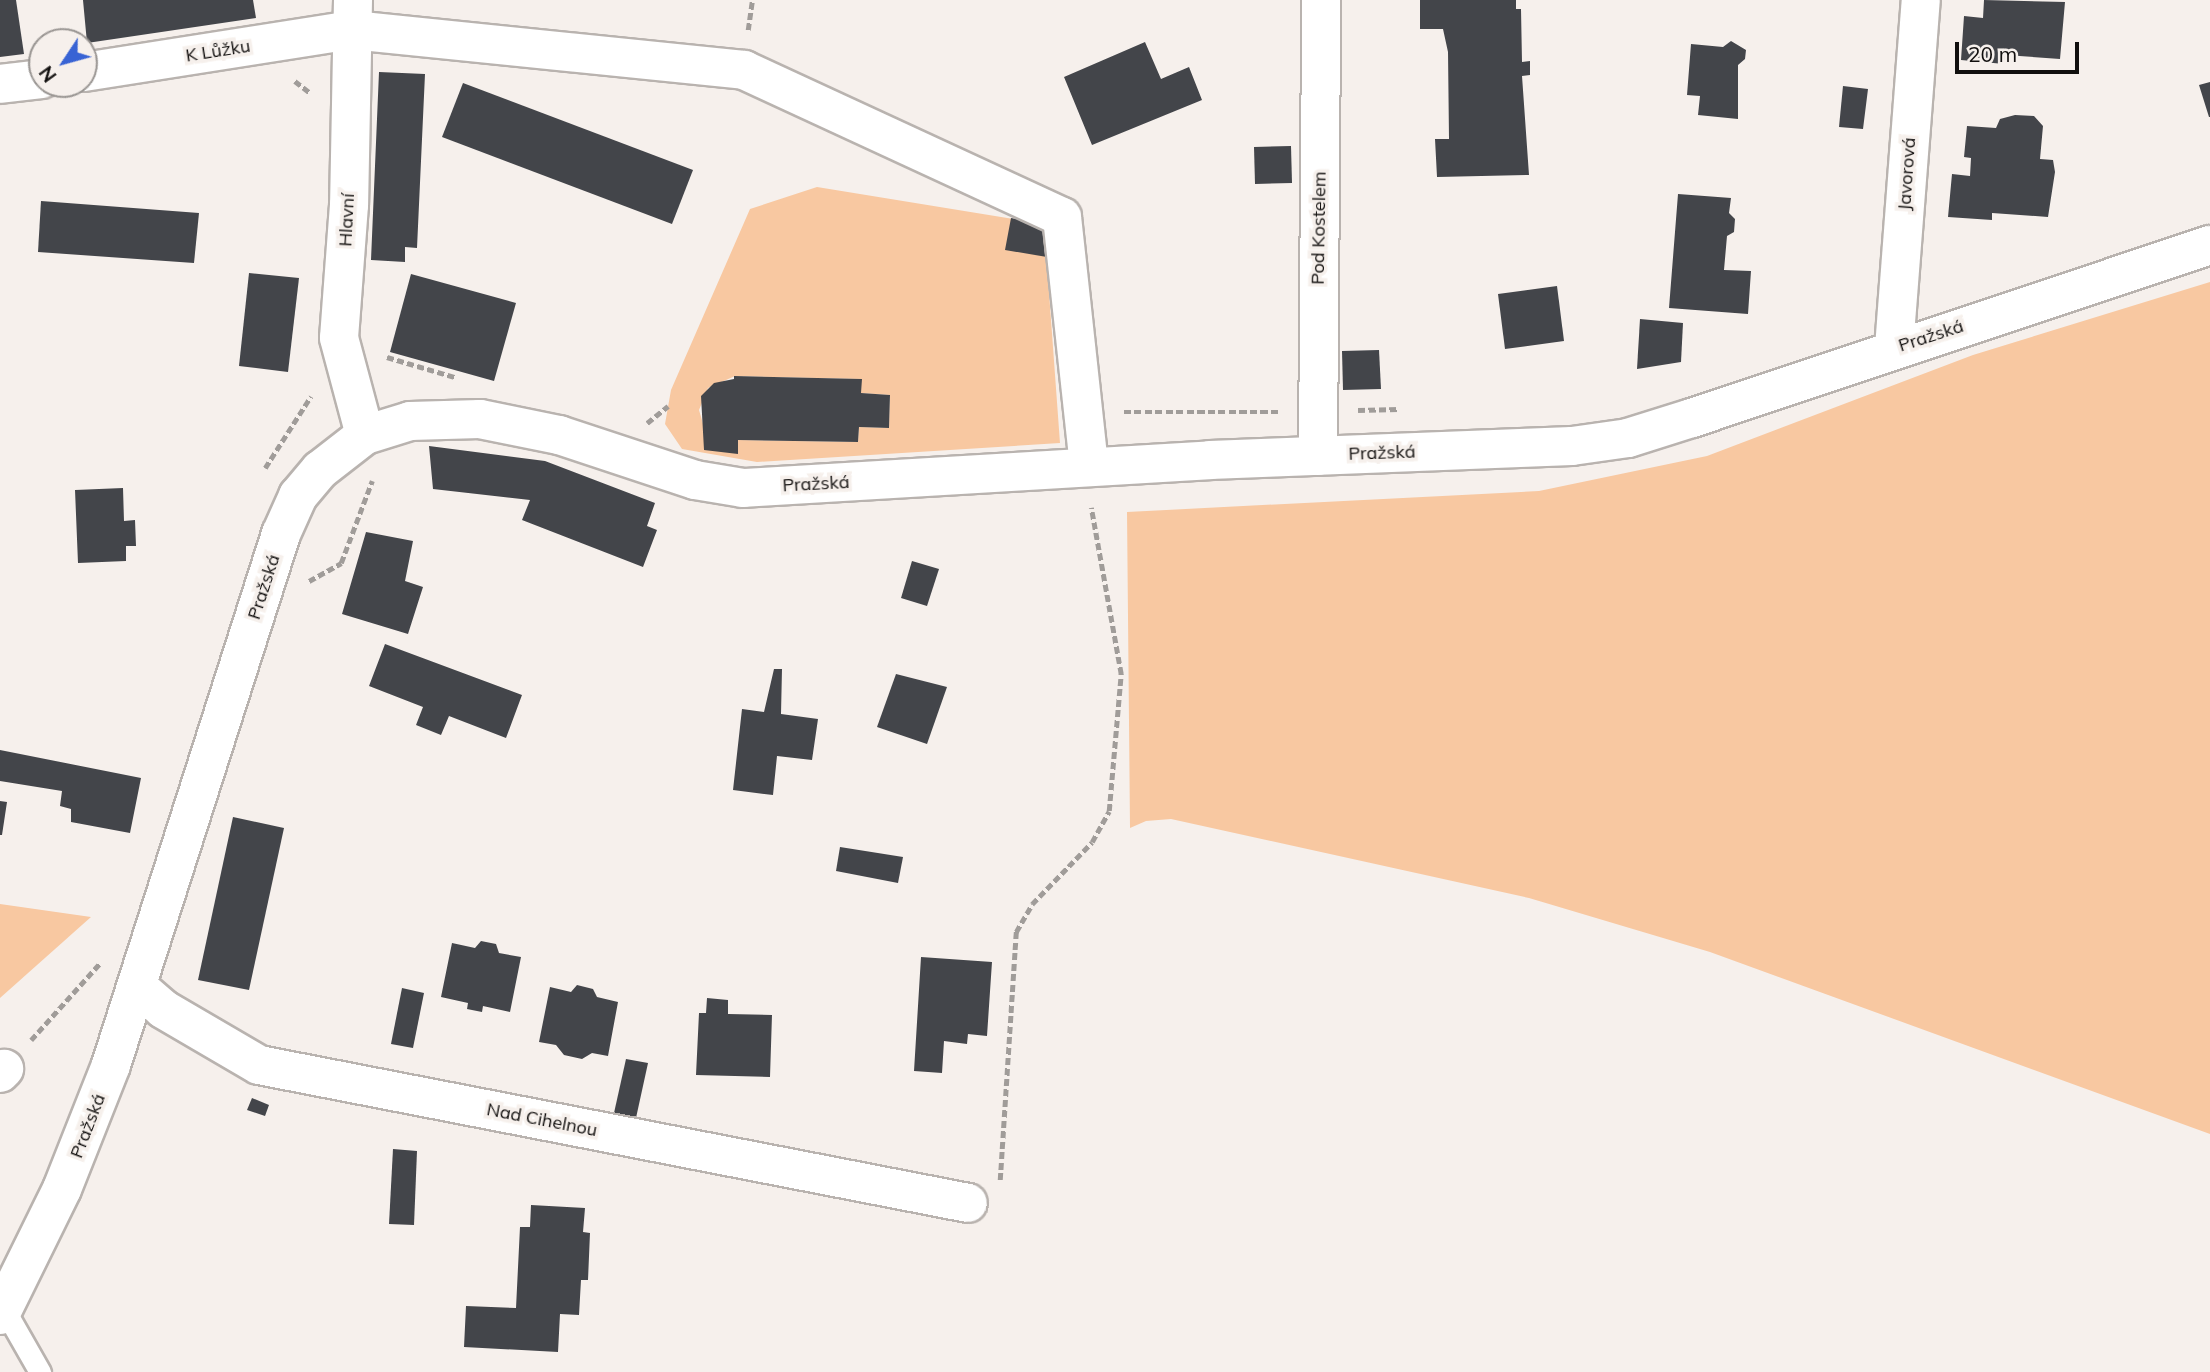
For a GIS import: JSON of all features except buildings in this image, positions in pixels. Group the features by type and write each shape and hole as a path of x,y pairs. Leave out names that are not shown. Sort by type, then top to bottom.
{"street":[{"name":"Pod Kostelem","path":"1318,456 1321,0"},
{"name":"Javorová","path":"1894,348 1921,0"},
{"name":"K Lůžku","path":"98,69 353,15 744,70 1062,217 1095,484"},
{"name":"Hlavní","path":"353,15 349,205 339,338 365,435"},
{"path":"0,83 28,80"},
{"name":"Pražská","path":"2,1312 62,1189 138,987 281,534 298,496 320,470 365,435 410,421 480,419 559,435 695,480 743,488 1095,484 1130,465 1572,446 1628,438 2210,245"},
{"name":"Nad Cihelnou","path":"138,987 163,1009 259,1065 968,1203"}],"lane":[{"path":"2,1312 40,1372"}],"path":[{"path":"289,80 303,83 315,101"},
{"path":"262,478 266,466 310,400 312,386"},
{"path":"1123,412 1130,465"},
{"path":"968,1203 987,1203 999,1197 1016,932 1032,904 1091,842 1109,811 1121,674 1090,503 1095,484"},
{"path":"2,1071 107,955"}],"shaded area":[{"path":"817,187 1044,224 1060,443 757,462 682,449 665,424 671,390 750,209","holes":["735,376 861,379 861,393 890,395 889,428 859,427 858,442 738,440 738,454 704,427 699,410 708,388"]},
{"path":"2210,282 2210,1134 1710,952 1529,898 1171,819 1146,821 1130,828 1127,512 1539,491 1707,456 1973,355"},
{"path":"0,904 91,917 0,998"}]}
